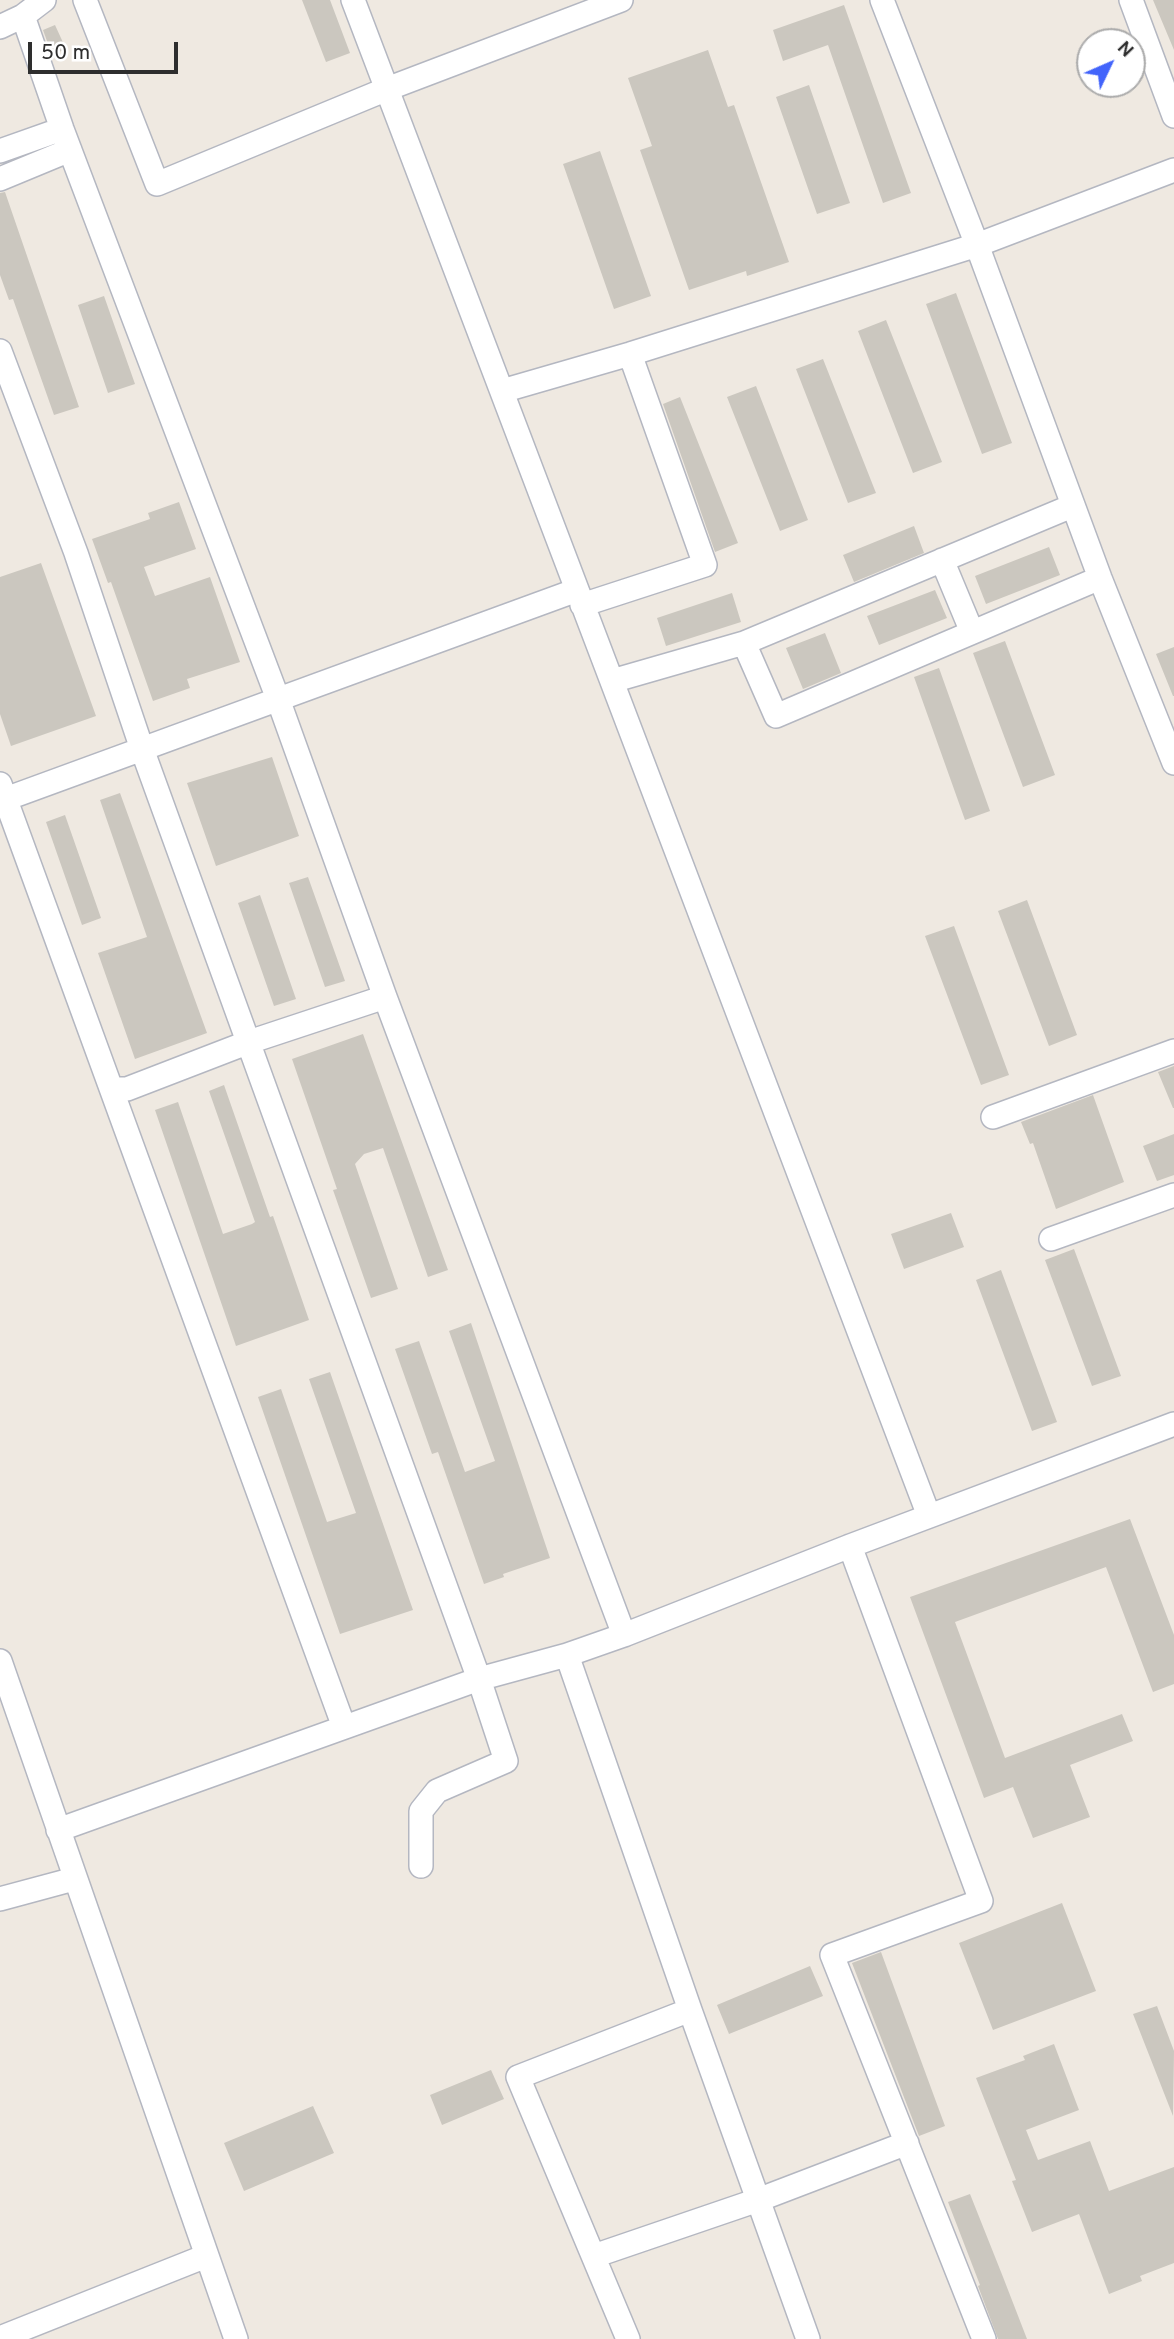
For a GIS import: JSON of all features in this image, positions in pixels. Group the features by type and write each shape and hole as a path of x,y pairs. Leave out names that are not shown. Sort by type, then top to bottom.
{"street":[{"path":"0,27 23,16 44,0"},
{"path":"85,0 157,184 387,89 621,0"},
{"path":"353,0 929,1516"},
{"path":"882,0 977,246 1072,506 1174,763"},
{"path":"1131,0 1169,87 1174,116"},
{"path":"23,16 66,139 278,699 385,997 624,1635"},
{"path":"0,151 66,139"},
{"path":"0,179 66,139"},
{"path":"502,391 977,246 1174,170"},
{"path":"0,351 76,553 142,749 479,1679 506,1761 437,1791 421,1811 421,1866"},
{"path":"344,1727 2,795 580,597 705,565 630,354"},
{"path":"612,681 744,643 1072,506"},
{"path":"942,561 972,632"},
{"path":"744,643 776,716 1100,578"},
{"path":"112,1089 127,1089 249,1042 385,997"},
{"path":"993,1117 1174,1051"},
{"path":"1051,1239 1174,1195"},
{"path":"58,1830 479,1679 567,1655 624,1635 850,1546 1174,1424"},
{"path":"850,1546 981,1900 832,1955 984,2339"},
{"path":"567,1655 808,2339"},
{"path":"0,1661 236,2339"},
{"path":"0,1899 74,1879"},
{"path":"628,2339 518,2077 690,2010"},
{"path":"594,2256 758,2200 907,2143"},
{"path":"0,2338 206,2256"}],"building":[{"path":"302,0 330,0 350,53 326,62"},
{"path":"1153,0 1174,0 1174,50"},
{"path":"844,5 911,193 883,203 828,45 783,61 773,30"},
{"path":"55,25 66,49 52,55 43,30"},
{"path":"708,50 728,107 734,105 789,262 747,276 746,271 689,290 640,150 652,146 628,78"},
{"path":"809,85 850,203 817,214 776,97"},
{"path":"600,151 651,296 614,309 563,164"},
{"path":"5,192 79,407 54,415 13,299 9,300 0,275 0,193"},
{"path":"956,293 1012,443 982,454 926,304"},
{"path":"104,296 135,384 108,393 78,305"},
{"path":"886,320 942,462 913,473 858,331"},
{"path":"823,359 876,493 848,503 796,369"},
{"path":"756,386 808,520 780,531 727,397"},
{"path":"680,397 738,543 715,552 663,404"},
{"path":"179,502 196,549 144,567 155,596 210,577 240,662 187,679 190,688 153,701 111,582 108,583 92,539 150,519 148,513"},
{"path":"914,526 924,553 854,582 843,555"},
{"path":"1049,547 1060,575 986,604 975,576"},
{"path":"41,563 96,716 11,746 0,714 0,577"},
{"path":"935,590 947,618 879,645 867,616"},
{"path":"732,593 741,622 666,646 657,618"},
{"path":"825,633 841,673 803,689 786,648"},
{"path":"1005,641 1055,775 1023,787 973,653"},
{"path":"1174,647 1174,696 1173,696 1156,654"},
{"path":"939,668 990,811 965,820 914,677"},
{"path":"272,757 299,836 216,866 187,783"},
{"path":"120,793 207,1033 135,1059 98,953 147,937 100,800"},
{"path":"65,815 101,918 82,925 46,822"},
{"path":"308,877 345,981 325,987 289,883"},
{"path":"260,895 296,999 274,1006 238,903"},
{"path":"1027,900 1077,1035 1049,1046 998,911"},
{"path":"954,926 1009,1075 981,1085 925,936"},
{"path":"363,1034 448,1270 428,1277 383,1148 364,1154 355,1164 398,1289 371,1298 333,1190 337,1189 292,1059"},
{"path":"1174,1066 1174,1108 1173,1108 1158,1072"},
{"path":"224,1085 309,1320 236,1346 155,1110 178,1102 223,1234 252,1224 255,1222 209,1091"},
{"path":"1093,1095 1124,1182 1056,1209 1033,1143 1030,1144 1021,1122"},
{"path":"1174,1134 1174,1175 1157,1181 1143,1146"},
{"path":"951,1213 964,1247 904,1269 891,1234"},
{"path":"1074,1249 1121,1376 1092,1386 1045,1260"},
{"path":"1001,1270 1057,1422 1032,1431 976,1280"},
{"path":"471,1323 550,1558 503,1574 504,1577 484,1584 438,1452 432,1454 395,1349 419,1341 465,1472 495,1461 449,1331"},
{"path":"330,1372 413,1610 340,1634 258,1397 281,1389 327,1522 356,1513 309,1379"},
{"path":"1130,1519 1174,1635 1174,1684 1153,1692 1106,1567 955,1622 1005,1758 1122,1714 1133,1741 1070,1765 1090,1817 1033,1838 1013,1787 984,1798 910,1597"},
{"path":"1062,1903 1096,1991 993,2030 959,1943"},
{"path":"881,1952 945,2126 919,2136 852,1963"},
{"path":"810,1966 823,1996 729,2034 717,2005"},
{"path":"1157,2006 1174,2051 1173,2116 1133,2014"},
{"path":"1054,2044 1079,2110 1026,2130 1038,2160 1090,2141 1109,2191 1174,2167 1174,2263 1140,2276 1142,2281 1109,2294 1079,2214 1032,2232 1012,2181 1016,2180 976,2078 1025,2060 1023,2056"},
{"path":"491,2070 504,2099 442,2125 430,2095"},
{"path":"313,2106 334,2153 244,2191 224,2143"},
{"path":"970,2194 1027,2339 998,2339 948,2202"}]}
